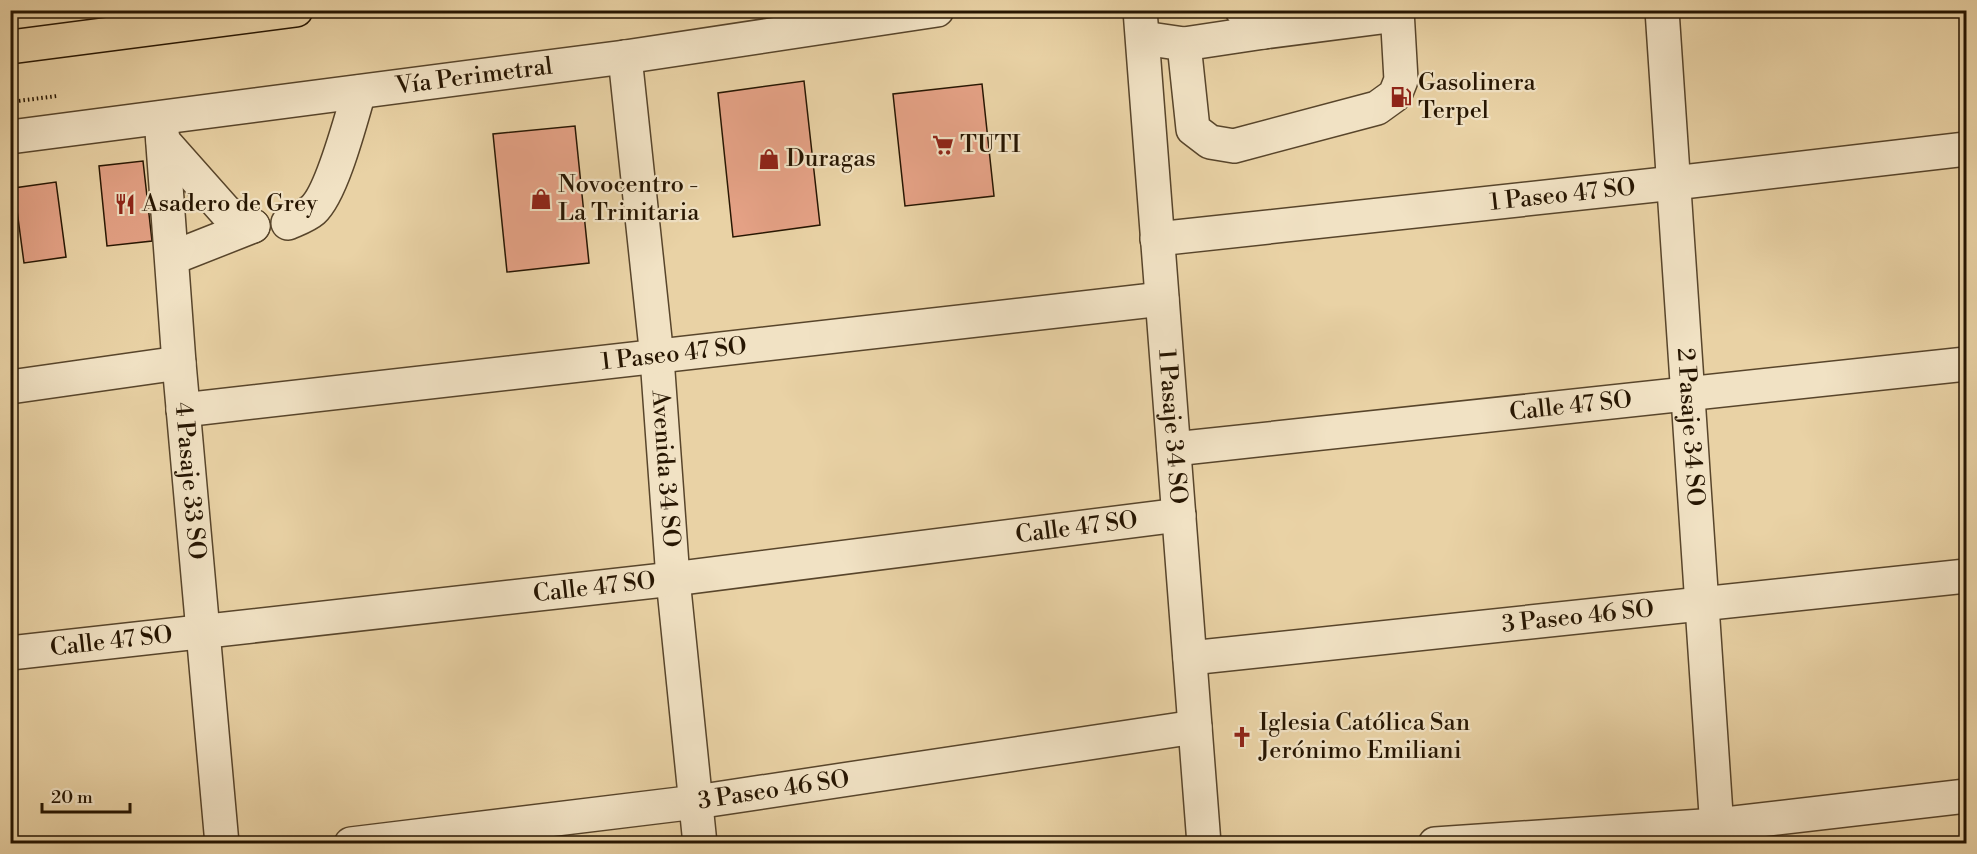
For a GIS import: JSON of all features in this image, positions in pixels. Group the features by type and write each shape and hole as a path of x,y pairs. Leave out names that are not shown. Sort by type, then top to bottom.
{"highway":[{"path":"10,47 296,10"}],"street":[{"name":"Vía Perimetral","path":"10,137 162,130 359,92 625,57 937,10"},
{"name":"2 Pasaje 34 SO","path":"1662,10 1718,834"},
{"path":"1141,24 1184,44 1253,21 1397,13 1401,80 1395,95 1377,108 1234,146 1210,142 1193,129 1184,44"},
{"name":"1 Pasaje 34 SO","path":"1141,24 1204,843"},
{"name":"Avenida 34 SO","path":"625,57 657,358 673,579 700,843"},
{"path":"288,223 308,214 315,208 327,189 359,92"},
{"path":"162,130 226,212 253,225 171,258"},
{"name":"4 Pasaje 33 SO","path":"162,130 179,363 222,843"},
{"name":"1 Paseo 47 SO","path":"1157,239 1966,149"},
{"name":"1 Paseo 47 SO","path":"183,410 1162,299"},
{"path":"10,387 179,363"},
{"name":"Calle 47 SO","path":"1174,449 1966,364"},
{"name":"Calle 47 SO","path":"10,653 673,579 1179,515"},
{"name":"3 Paseo 46 SO","path":"1190,658 1966,576"},
{"name":"3 Paseo 46 SO","path":"351,843 696,802 1195,727"},
{"path":"1435,843 1718,834 1966,796"}],"building":[{"name":"Duragas","path":"804,81 820,225 733,237 718,93"},
{"name":"TUTI","path":"982,84 994,196 905,206 893,94"},
{"name":"Novocentro - La Trinitaria","path":"575,126 589,263 507,272 493,134"},
{"name":"Asadero de Grey","path":"143,161 152,241 107,246 99,166"},
{"path":"56,182 66,257 24,263 14,188"}],"place":[{"name":"Gasolinera Terpel","path":"1401,97"},
{"name":"TUTI","path":"943,145"},
{"name":"Duragas","path":"769,159"},
{"name":"Novocentro - La Trinitaria","path":"541,199"},
{"name":"Asadero de Grey","path":"125,204"},
{"name":"Iglesia Católica San Jerónimo Emiliani","path":"1242,737"}]}
